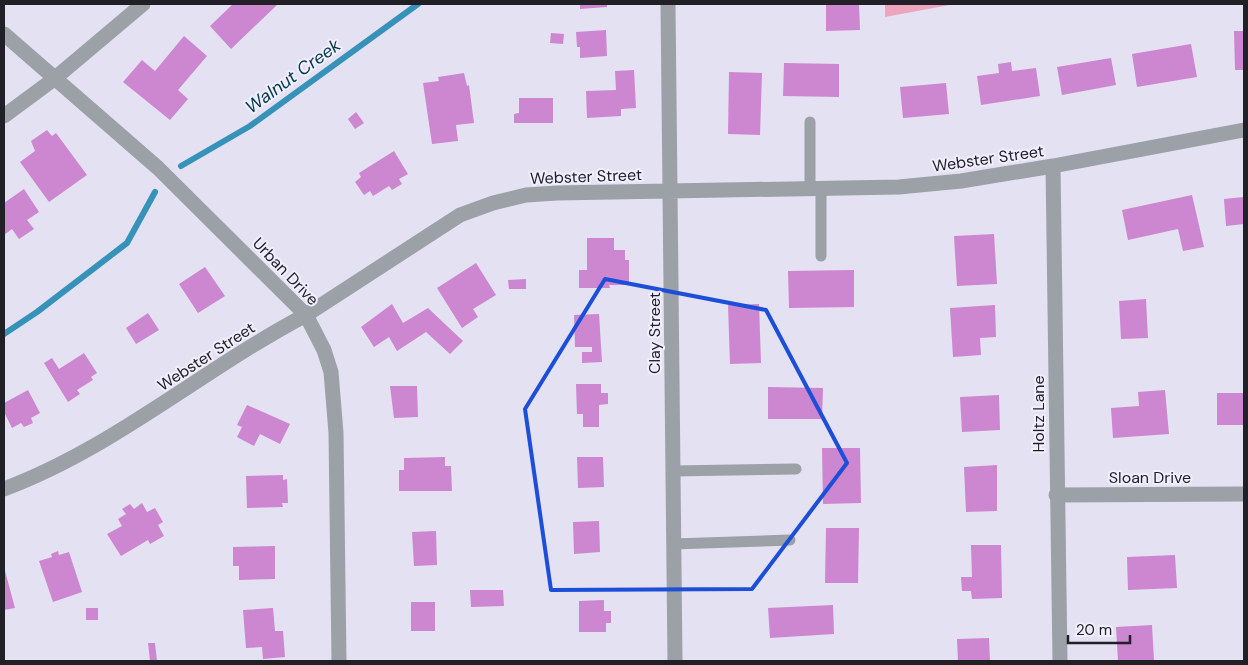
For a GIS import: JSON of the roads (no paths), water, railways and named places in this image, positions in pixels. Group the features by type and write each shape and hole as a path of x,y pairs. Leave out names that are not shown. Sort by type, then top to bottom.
{"street":[{"path":"4,116 54,79 143,4"},
{"name":"Clay Street","path":"668,4 675,661"},
{"name":"Urban Drive","path":"4,34 158,168 306,315 324,350 331,372 336,433 340,661"},
{"name":"Webster Street","path":"4,489 51,470 74,458 306,315 460,214 493,203 526,195 899,187 962,181 1054,166 1244,130"},
{"name":"Holtz Lane","path":"1054,166 1056,495 1060,661"},
{"name":"Sloan Drive","path":"1056,495 1244,494"}],"lane":[{"path":"810,122 821,256"},
{"path":"672,471 796,469"},
{"path":"673,544 790,540"}],"waterway":[{"name":"Walnut Creek","path":"181,166 250,126 418,4"},
{"name":"Walnut Creek","path":"4,334 37,312 127,243 155,192"}]}
